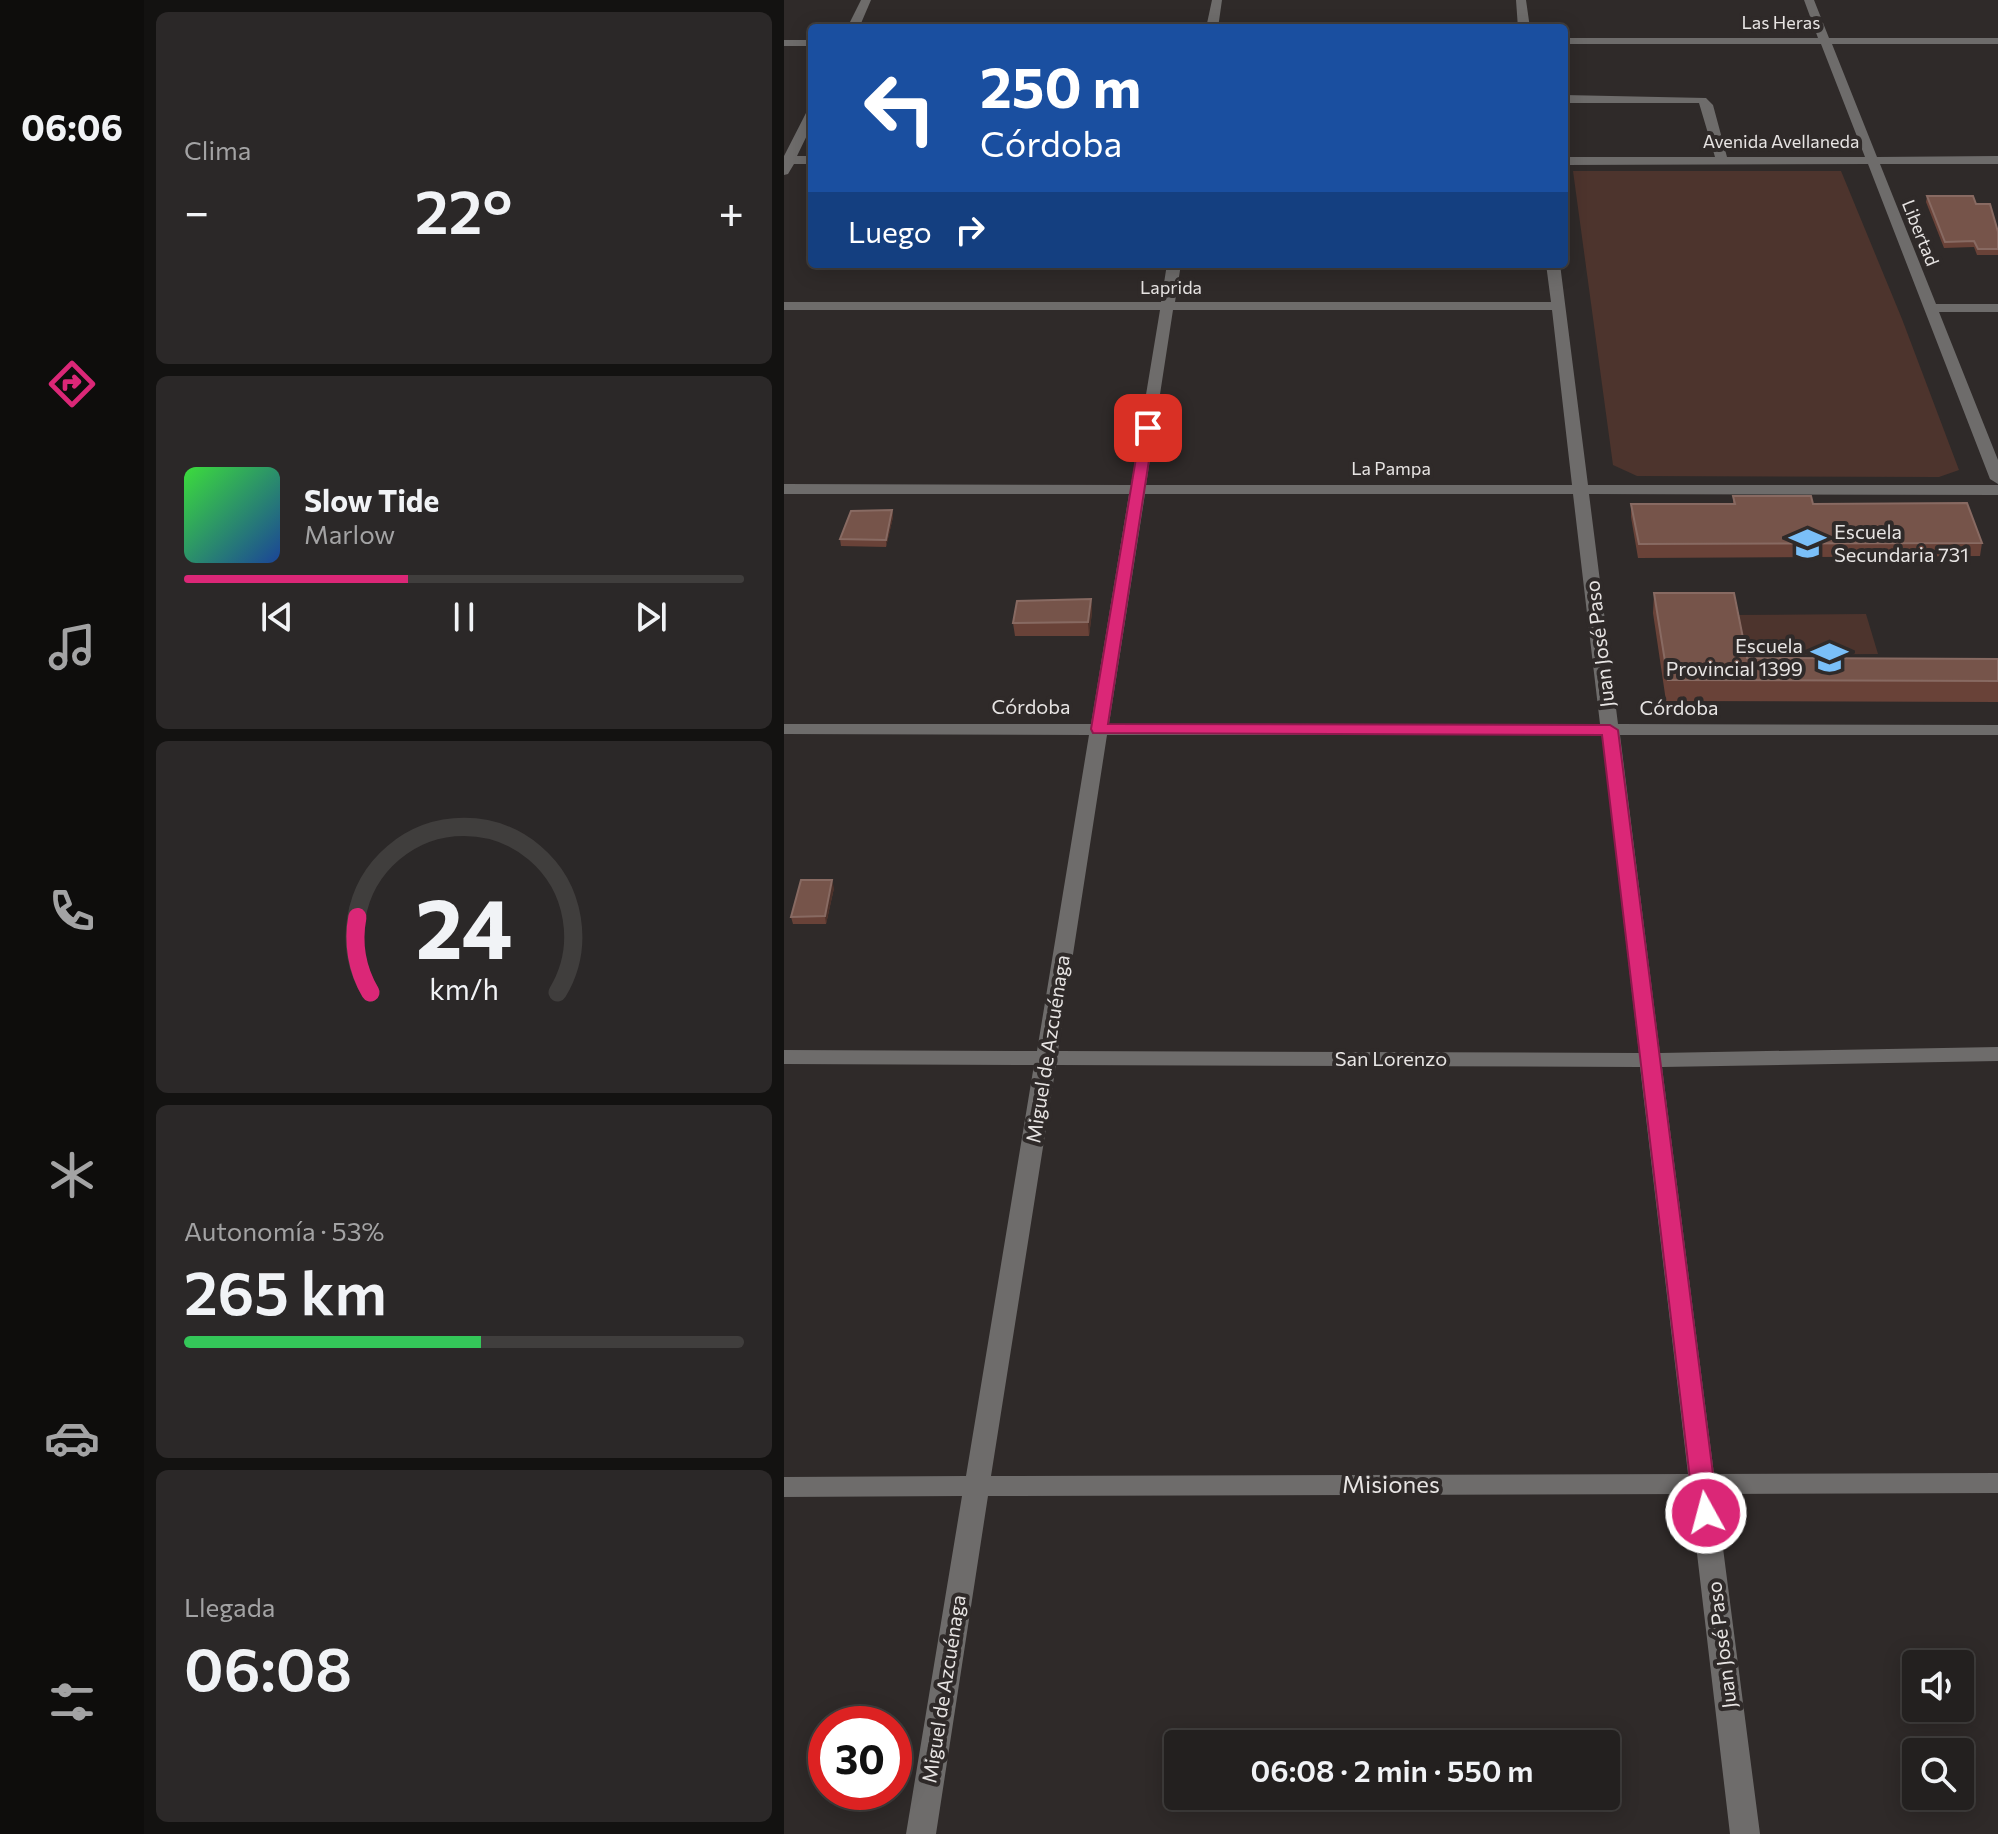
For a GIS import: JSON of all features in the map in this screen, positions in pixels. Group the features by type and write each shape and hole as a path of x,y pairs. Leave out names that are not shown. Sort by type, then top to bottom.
{"street":[{"path":"855,24 866,0"},
{"path":"1213,24 1217,0"},
{"path":"1521,0 1524,24"},
{"name":"Libertad","path":"1809,0 1998,479"},
{"name":"Las Heras","path":"1568,41 1998,41"},
{"path":"784,43 808,43"},
{"path":"1568,99 1702,100 1707,105 1722,160"},
{"path":"786,164 808,121"},
{"name":"Avenida Avellaneda","path":"1568,161 1998,160"},
{"path":"786,164 808,161"},
{"name":"Miguel de Azcuénaga","path":"921,1834 1173,268"},
{"name":"Juan José Paso","path":"1553,268 1745,1834"},
{"name":"Laprida","path":"784,306 1558,306"},
{"path":"1931,308 1998,308"},
{"name":"La Pampa","path":"784,489 1998,490"},
{"name":"Córdoba","path":"784,729 1998,730"},
{"name":"San Lorenzo","path":"784,1057 1651,1060 1998,1054"},
{"name":"Misiones","path":"784,1487 1998,1483"}],"shaded area":[{"path":"1573,171 1841,171 1902,319 1959,470 1939,477 1637,476 1613,465"},
{"path":"1866,614 1878,654 1742,655 1733,615"}],"building":[{"path":"1927,196 1973,196 1976,204 1990,204 1998,232 1998,249 1978,249 1974,241 1945,242"},
{"path":"1733,496 1811,496 1813,504 1967,503 1982,543 1639,544 1631,504 1735,504"},
{"path":"892,510 886,540 840,539 851,511"},
{"path":"1654,593 1734,593 1747,658 1998,659 1998,681 1668,680"},
{"path":"1091,599 1088,622 1013,623 1017,601"},
{"path":"801,880 832,880 825,916 791,917"}],"place":[{"name":"Escuela Secundaria 731","path":"1808,543"},
{"name":"Escuela Provincial 1399","path":"1829,657"}],"route":[{"path":"1148,428 1099,729 1610,730 1706,1513"}]}
